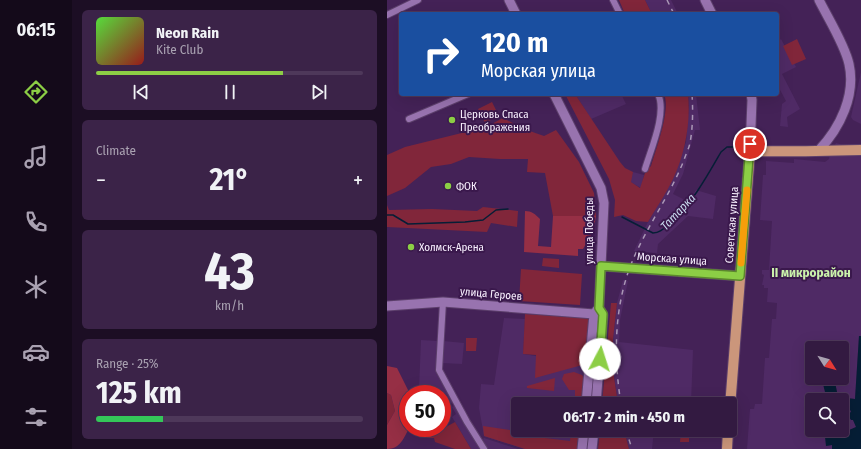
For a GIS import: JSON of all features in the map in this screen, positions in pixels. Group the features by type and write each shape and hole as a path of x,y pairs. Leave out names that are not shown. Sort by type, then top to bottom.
{"main road":[{"path":"509,0 514,12"},
{"path":"705,0 711,12"},
{"path":"819,0 847,58 851,79 848,102 827,142 819,150"},
{"name":"улица Победы","path":"555,96 601,188 604,203 601,266 587,397"},
{"name":"Советская улица","path":"731,397 750,151 751,96"},
{"path":"750,151 808,152 819,150 861,150"},
{"name":"Морская улица","path":"601,266 740,276"},
{"name":"улица Героев","path":"387,306 443,302 596,311"},
{"name":"улица Победы","path":"596,311 603,314 597,397"},
{"path":"582,449 583,437"},
{"path":"592,449 593,437"},
{"path":"727,449 728,437"}],"street":[{"path":"387,15 418,0"},
{"path":"613,0 619,12"},
{"path":"409,118 463,96"},
{"path":"645,169 661,116 661,99 659,96"},
{"path":"443,302 439,370 467,422 484,449"}],"shaded area":[{"path":"619,0 645,0 651,12 624,12"},
{"path":"645,0 671,0 677,12 651,12"},
{"path":"781,39 796,67 782,74 800,109 787,117 788,127 780,126 782,104 786,101 779,88 779,40"},
{"path":"797,39 806,59 792,65 783,46"},
{"path":"861,72 861,124 853,120 851,117"},
{"path":"566,96 576,96 620,162 625,168 633,172 631,182 640,188 646,170 651,166 662,129 666,109 665,96 688,96 688,127 681,159 670,185 648,222 636,221 623,215 614,217 615,200 609,179"},
{"path":"576,96 622,96 626,104 591,119"},
{"path":"688,96 696,96 700,130 695,130 683,174 673,194 689,202 696,190 716,196 713,219 688,216 658,244 657,253 634,251 648,222 673,178 686,142 689,106"},
{"path":"492,102 499,116 485,123 478,109"},
{"path":"503,118 524,129 544,136 556,130 579,162 594,193 596,216 553,216 545,173 527,172 528,159 469,157 451,164 431,167 405,188 387,196 387,155 405,147 486,127"},
{"path":"836,143 846,146 861,145 861,336 859,336 855,399 849,398 849,393 837,393 836,385 849,385 849,341 805,341 805,385 833,385 828,393 805,393 805,437 830,437 827,446 832,445 832,449 747,449 750,409 754,409 755,404 762,404 765,358 769,358 772,319 776,319 777,303 767,302 768,288 764,288 764,285 762,285 764,275 762,274 762,270 769,270 772,221 760,220 763,175 766,175 766,161 794,163 794,159 825,162 829,159"},
{"path":"633,172 644,175 641,188 630,182"},
{"path":"387,205 389,210 432,209 477,211 483,207 518,211 517,227 491,223 487,232 387,227"},
{"path":"525,211 533,213 540,219 538,246 551,247 553,216 596,216 593,232 583,249 578,249 578,256 524,252"},
{"path":"543,258 559,259 559,268 542,266"},
{"path":"521,269 582,274 580,305 519,301"},
{"path":"623,280 628,281 620,320 619,342 693,350 691,397 617,397 614,377 613,339 617,303"},
{"path":"611,303 617,303 613,339 614,377 617,397 603,397"},
{"path":"525,314 589,318 586,364 535,378 536,355 523,354"},
{"path":"504,318 525,319 523,354 586,364 583,397 511,397 511,437 578,437 577,449 525,449 484,436 479,408 481,384 494,385"},
{"path":"466,338 477,338 476,351 466,351"},
{"path":"421,340 437,341 436,373 443,385 419,385"},
{"path":"443,341 464,343 462,364 442,363"},
{"path":"387,366 397,368 406,385 399,385 399,437 404,437 398,445 391,449 387,449 387,425 395,411 391,395 387,393"},
{"path":"574,372 582,375 584,378 583,397 575,397 575,390 569,390 562,379 564,374"},
{"path":"555,378 554,391 527,388 527,386"},
{"path":"387,393 391,395 395,411 387,425"},
{"path":"455,405 481,449 471,449 452,417 456,414 452,407"},
{"path":"849,407 852,412 849,414"},
{"path":"849,415 853,419 856,427 849,431"},
{"path":"455,422 471,449 455,449 435,442 434,438 426,438 451,437 451,424"},
{"path":"483,426 511,430 511,437 545,437 570,441 570,437 578,437 577,449 525,449 484,436"},
{"path":"599,437 626,437 629,449 598,449"},
{"path":"626,437 653,437 652,449 629,449"},
{"path":"680,437 689,437 689,442 680,442"},
{"path":"484,438 518,449 487,449 483,439"}],"water":[{"path":"859,336 861,336 861,449 832,449 832,445 826,446 825,437 849,437 849,430 856,427 853,420 849,417 849,413 851,412 849,408 849,398 855,399"},
{"path":"823,385 836,385 837,393 825,393"}],"waterway":[{"name":"Татарка","path":"622,217 653,233 661,231 693,198 721,152 727,147 737,147"},
{"name":"Татарка","path":"387,215 393,215 408,224 465,222 483,220 496,210 508,209"}],"railway":[{"path":"667,0 673,12"},
{"path":"620,397 616,347 619,309 623,291 635,255 673,184 689,147 693,112 692,96"},
{"path":"628,437 632,449"}],"slow traffic":[{"path":"741,263 747,190"}],"place":[{"name":"Церковь Спаса Преображения","path":"452,120"},
{"name":"ФОК","path":"448,186"},
{"name":"Холмск-Арена","path":"411,247"}],"district":[{"name":"II микрорайон","path":"811,272"}],"route":[{"path":"600,359 603,314 599,308 601,266 740,276 750,144"}]}
